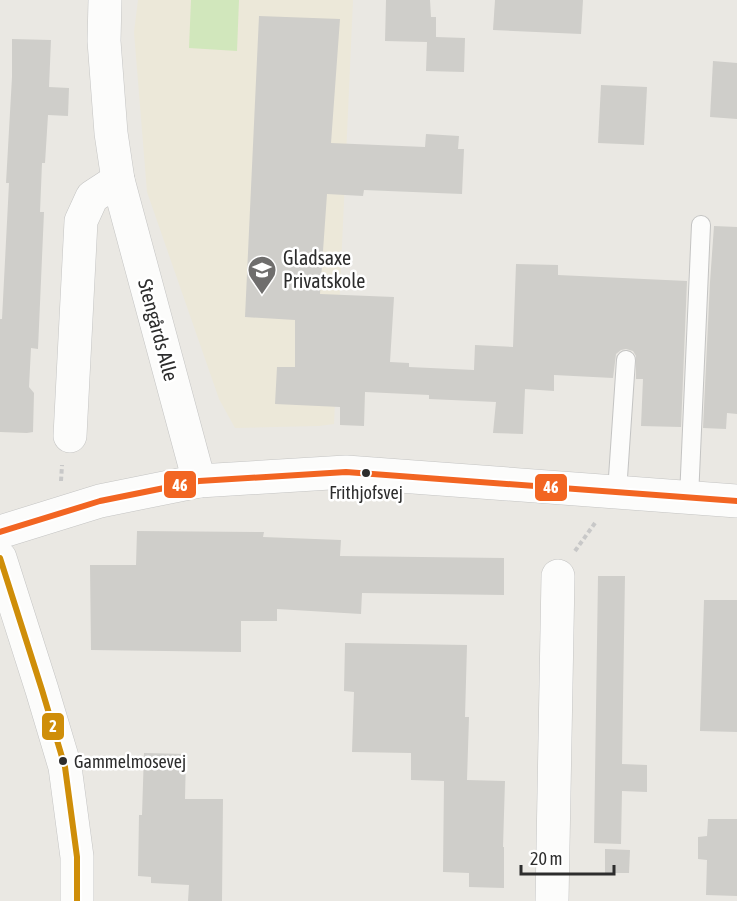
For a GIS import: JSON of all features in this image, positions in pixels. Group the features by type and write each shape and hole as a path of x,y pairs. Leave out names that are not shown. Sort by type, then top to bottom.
{"street":[{"name":"Stengårds Alle","path":"105,0 104,40 111,133 118,180 199,481"},
{"path":"70,436 81,222 92,197 118,180"},
{"path":"0,532 100,501 199,481 346,472 737,501"},
{"path":"0,558 65,767 77,857 76,901"},
{"path":"552,901 558,576"}],"lane":[{"path":"689,498 701,225"},
{"path":"617,492 626,360"}],"path":[{"path":"60,513 62,450 70,436"},
{"path":"558,576 617,492"}],"shaded area":[{"name":"Gladsaxe Privatskole","path":"138,0 353,0 334,424 235,428 219,399 147,192 134,32"}],"green space":[{"path":"191,0 239,0 237,51 189,48"}],"building":[{"path":"386,0 430,0 431,17 436,17 436,37 465,38 464,72 426,71 427,42 385,41"},
{"path":"495,0 583,0 581,34 493,30"},
{"path":"259,16 340,19 331,143 425,147 426,134 459,136 458,149 464,149 462,194 364,190 363,196 327,194 320,294 394,297 390,362 409,363 409,367 474,370 475,345 513,347 516,264 558,265 558,275 687,281 681,427 641,426 643,379 636,379 636,356 633,351 626,349 616,354 613,378 554,375 554,391 525,389 523,434 493,433 496,402 429,399 429,395 365,392 364,426 340,425 340,407 275,404 277,367 295,367 295,320 245,317"},
{"path":"12,39 51,40 49,87 69,88 68,116 48,115 45,163 42,163 40,212 44,212 38,349 31,348 29,387 34,393 33,432 27,433 0,432 0,319 2,319 9,183 6,183"},
{"path":"713,61 737,63 737,119 710,117"},
{"path":"601,85 647,87 644,145 598,143"},
{"path":"714,226 737,227 737,414 727,413 726,429 703,428"},
{"path":"137,531 264,532 263,537 341,540 340,556 504,558 504,595 362,593 361,614 277,609 277,621 241,621 241,652 91,650 90,565 136,565"},
{"path":"598,576 625,576 622,764 647,765 647,792 622,791 621,844 594,843"},
{"path":"704,600 737,600 737,732 700,731"},
{"path":"345,643 467,645 465,717 469,717 467,780 505,781 504,888 469,887 469,873 443,872 444,781 411,780 411,753 352,752 354,692 344,691"},
{"path":"144,753 186,754 185,799 223,799 222,901 188,901 189,885 151,883 151,877 138,876 139,815 142,815"},
{"path":"708,819 737,819 737,896 706,895 707,860 698,859 698,837 707,836"},
{"path":"605,849 630,850 629,873 605,873"}],"transit line":[{"name":"46","path":"0,532 100,501 199,481 346,472 737,501"},
{"name":"2","path":"0,558 65,767 77,857 77,901"}],"place":[{"name":"Gladsaxe Privatskole","path":"262,296"},
{"name":"Frithjofsvej","path":"366,473"},
{"name":"Gammelmosevej","path":"63,761"}]}
